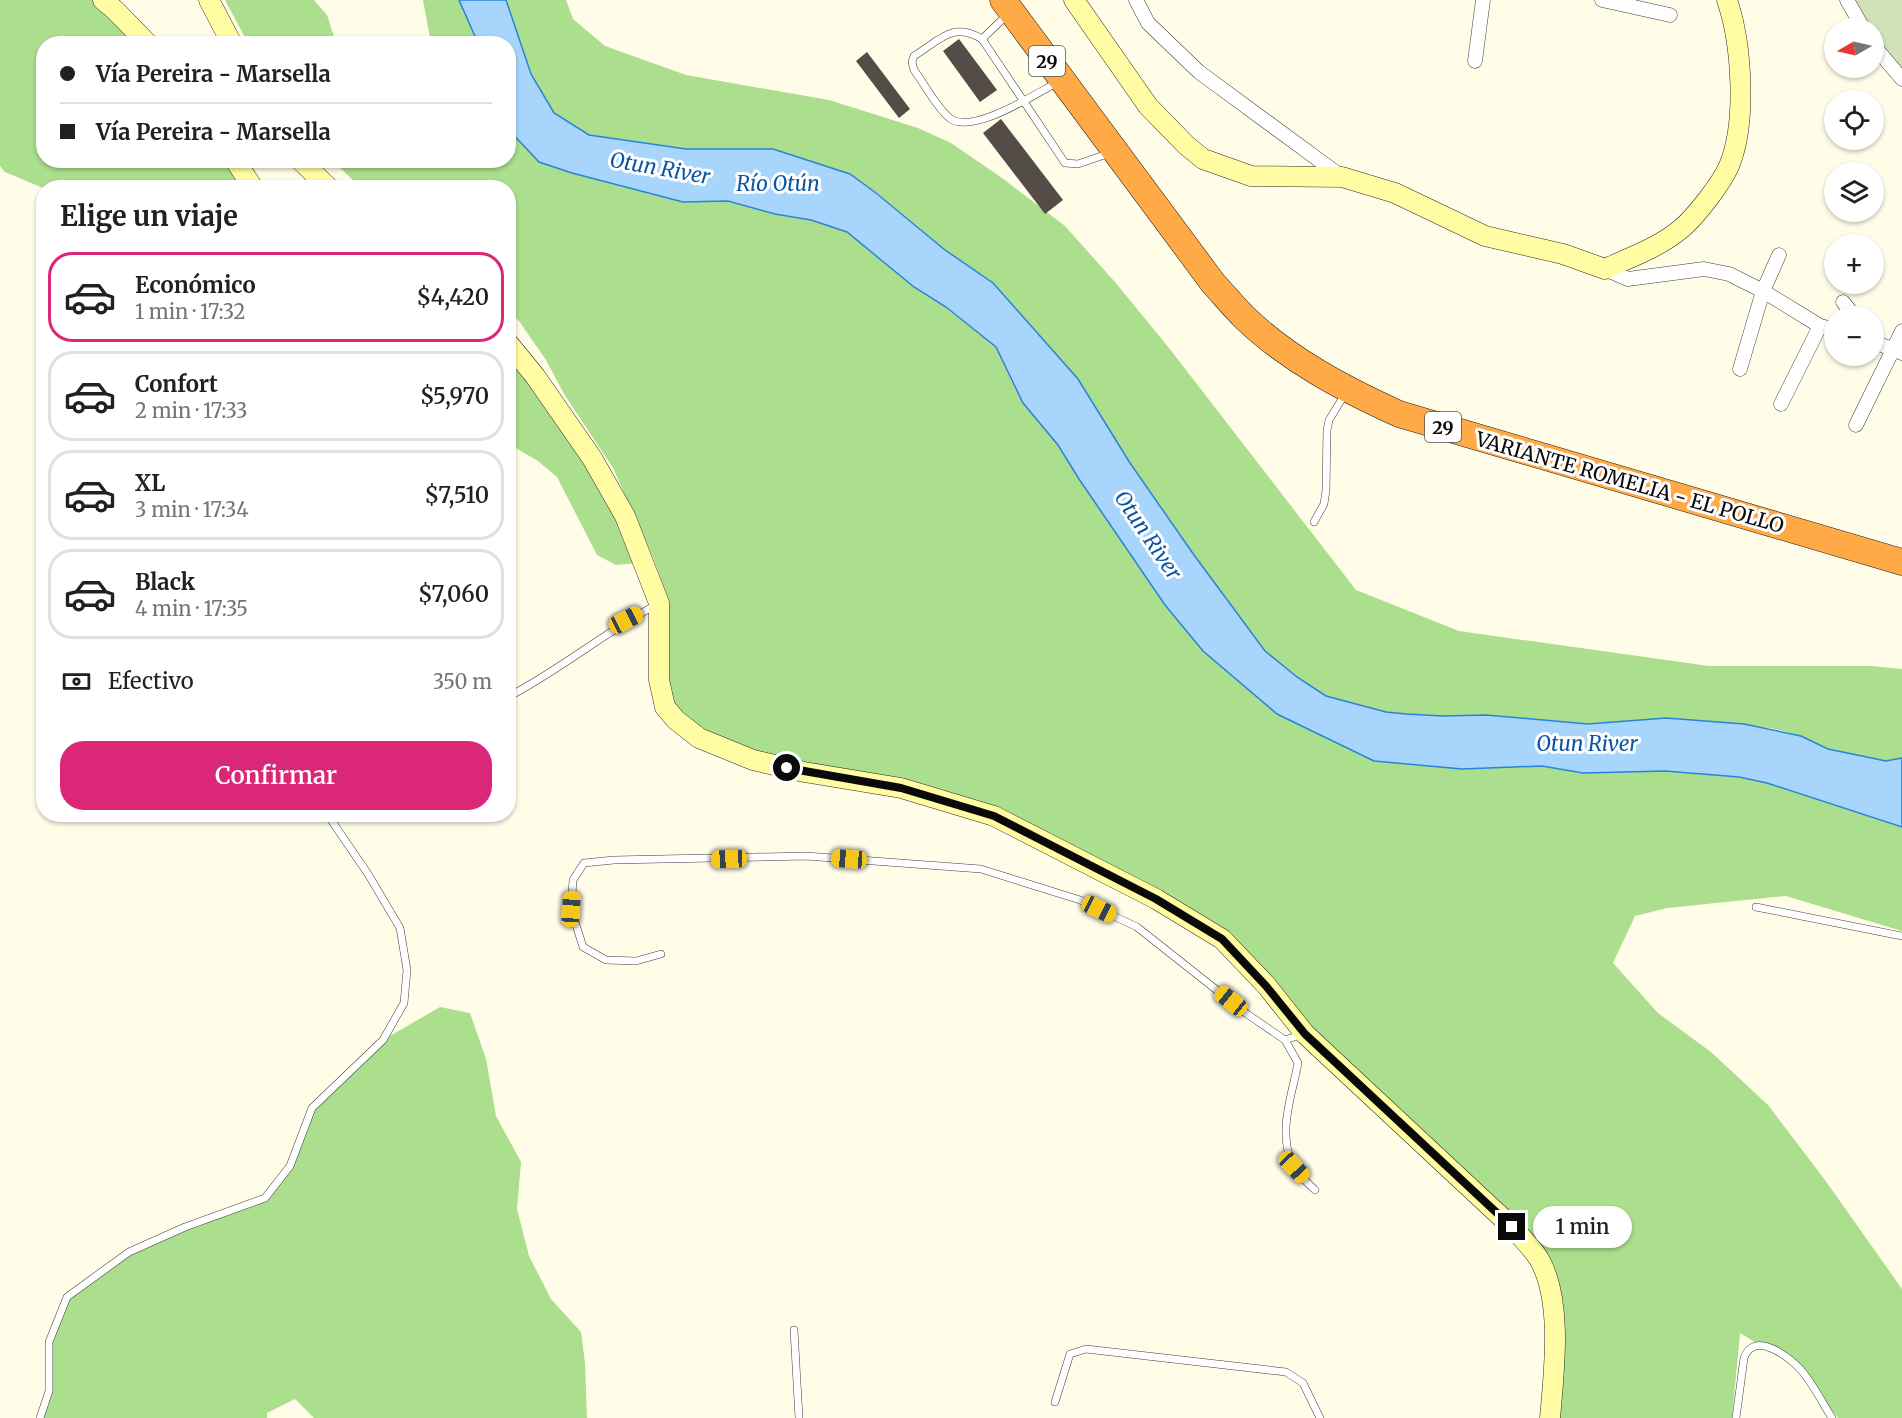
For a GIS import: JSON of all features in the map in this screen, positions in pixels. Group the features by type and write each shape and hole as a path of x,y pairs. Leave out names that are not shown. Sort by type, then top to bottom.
{"highway":[{"name":"VARIANTE ROMELIA - EL POLLO","path":"1007,6 1213,284 1246,319 1314,370 1399,414 1902,562"}],"main road":[{"path":"103,0 140,36"},
{"path":"209,0 228,36"},
{"path":"1074,0 1148,106 1203,159 1251,176 1342,177 1395,193 1485,236 1563,254 1605,269 1662,242 1682,228 1699,210 1728,169 1739,122 1740,66 1732,15 1727,0"},
{"path":"308,168 321,180"},
{"path":"516,352 536,376 585,449 629,526 659,603 660,680 665,707 676,720 699,738 753,760 804,772 901,788 994,816 1156,899 1222,939 1266,986 1305,1034 1512,1227 1539,1259 1553,1298 1555,1361 1550,1418"}],"street":[{"path":"1136,0 1148,23 1199,72 1342,177"},
{"path":"1475,61 1483,0"},
{"path":"1602,0 1670,15"},
{"path":"1847,0 1857,18"},
{"path":"1884,58 1902,80"},
{"path":"1740,369 1763,291 1779,255"},
{"path":"1605,269 1628,279 1704,269 1728,274 1763,291 1824,327"},
{"path":"1843,302 1846,306"},
{"path":"1781,404 1820,326"},
{"path":"1856,426 1897,351 1902,331"}],"lane":[{"path":"982,39 1007,6"},
{"path":"1062,80 1023,100 990,117 976,122 963,123 951,119 942,110 912,62 914,56 955,31 972,33 982,39 1023,100 1065,163 1078,164 1115,152"},
{"path":"1314,522 1324,504 1329,420 1347,389"},
{"path":"516,693 598,641 626,620 659,603"},
{"path":"40,1418 49,1390 49,1342 67,1297 129,1252 185,1227 265,1198 290,1166 312,1108 383,1040 404,1003 407,970 400,928 368,874 332,822"},
{"path":"661,954 636,961 606,960 583,947 571,909 573,880 584,863 614,860 806,856 981,870 1080,900 1137,927 1247,1014 1286,1040 1298,1063 1286,1116 1287,1144 1294,1167 1316,1191"},
{"path":"1756,907 1902,936"},
{"path":"1286,1040 1305,1034"},
{"path":"794,1330 799,1418"},
{"path":"1736,1418 1744,1358 1747,1350 1752,1346 1760,1345 1780,1354 1800,1370 1832,1418"},
{"path":"1055,1402 1070,1354 1086,1349 1286,1372 1303,1383 1320,1418"}],"green space":[{"path":"0,0 103,0 141,36 36,36 36,168 240,168 248,180 36,180 36,185 5,172 0,166"},
{"path":"225,0 314,0 327,15 334,36 244,36"},
{"path":"423,0 459,0 475,36 430,36"},
{"path":"506,0 566,0 573,19 605,46 686,75 829,100 918,128 951,143 1002,178 1065,226 1115,282 1169,348 1356,590 1459,631 1709,666 1871,666 1902,669 1902,758 1886,761 1827,749 1801,736 1771,728 1588,724 1486,715 1406,714 1386,712 1326,696 1297,677 1265,651 1130,463 1078,379 993,283 945,250 877,193 850,174 773,149 686,149 589,135 554,113 531,74"},
{"path":"1847,0 1902,0 1902,79 1884,58 1884,18 1857,18"},
{"path":"516,137 539,162 683,202 728,201 775,214 811,220 847,232 914,287 946,307 996,347 1023,403 1058,445 1165,605 1409,764 1720,749 1902,789 1902,931 1786,896 1667,908 1635,916 1613,963 1658,1013 1711,1052 1768,1105 1825,1180 1902,1289 1902,1418 1838,1418 1800,1370 1740,1333 1732,1418 1550,1418 1555,1361 1539,1259 1222,939 994,816 734,752 677,722 659,680 669,601 653,557 613,468 564,394 546,360 516,318 516,180 353,180 340,168 516,168"},
{"path":"516,354 592,458 638,563 616,565 597,555 557,477 538,461 516,448"},
{"path":"440,1007 470,1013 486,1059 496,1116 521,1162 517,1209 529,1256 551,1299 581,1332 585,1363 587,1418 314,1418 295,1399 267,1413 267,1418 40,1418 49,1391 49,1342 67,1297 124,1256 185,1227 265,1198 290,1166 312,1108 383,1040"}],"water":[{"name":"Río Otún","path":"459,0 506,0 531,74 554,113 589,135 686,149 773,149 850,174 945,250 993,283 1078,379 1130,463 1265,651 1297,677 1326,696 1386,712 1406,714 1486,715 1588,724 1666,718 1744,724 1801,736 1828,749 1886,761 1902,758 1902,827 1767,783 1739,777 1665,771 1583,773 1542,766 1462,769 1374,761 1277,714 1203,651 1165,605 1058,445 1023,403 996,347 946,307 914,287 847,232 811,220 775,214 728,201 683,202 539,162 516,137 516,36 475,36"}],"building":[{"path":"959,39 997,90 980,102 943,51"},
{"path":"867,52 910,109 899,118 856,61"},
{"path":"1001,119 1063,200 1045,214 983,133"}],"route":[{"path":"787,768 901,788 994,816 1156,899 1222,939 1266,986 1305,1034 1512,1227"}],"water label":[{"name":"Otun River","path":"660,168"},
{"name":"Otun River","path":"1148,535"},
{"name":"Otun River","path":"1587,743"}]}
